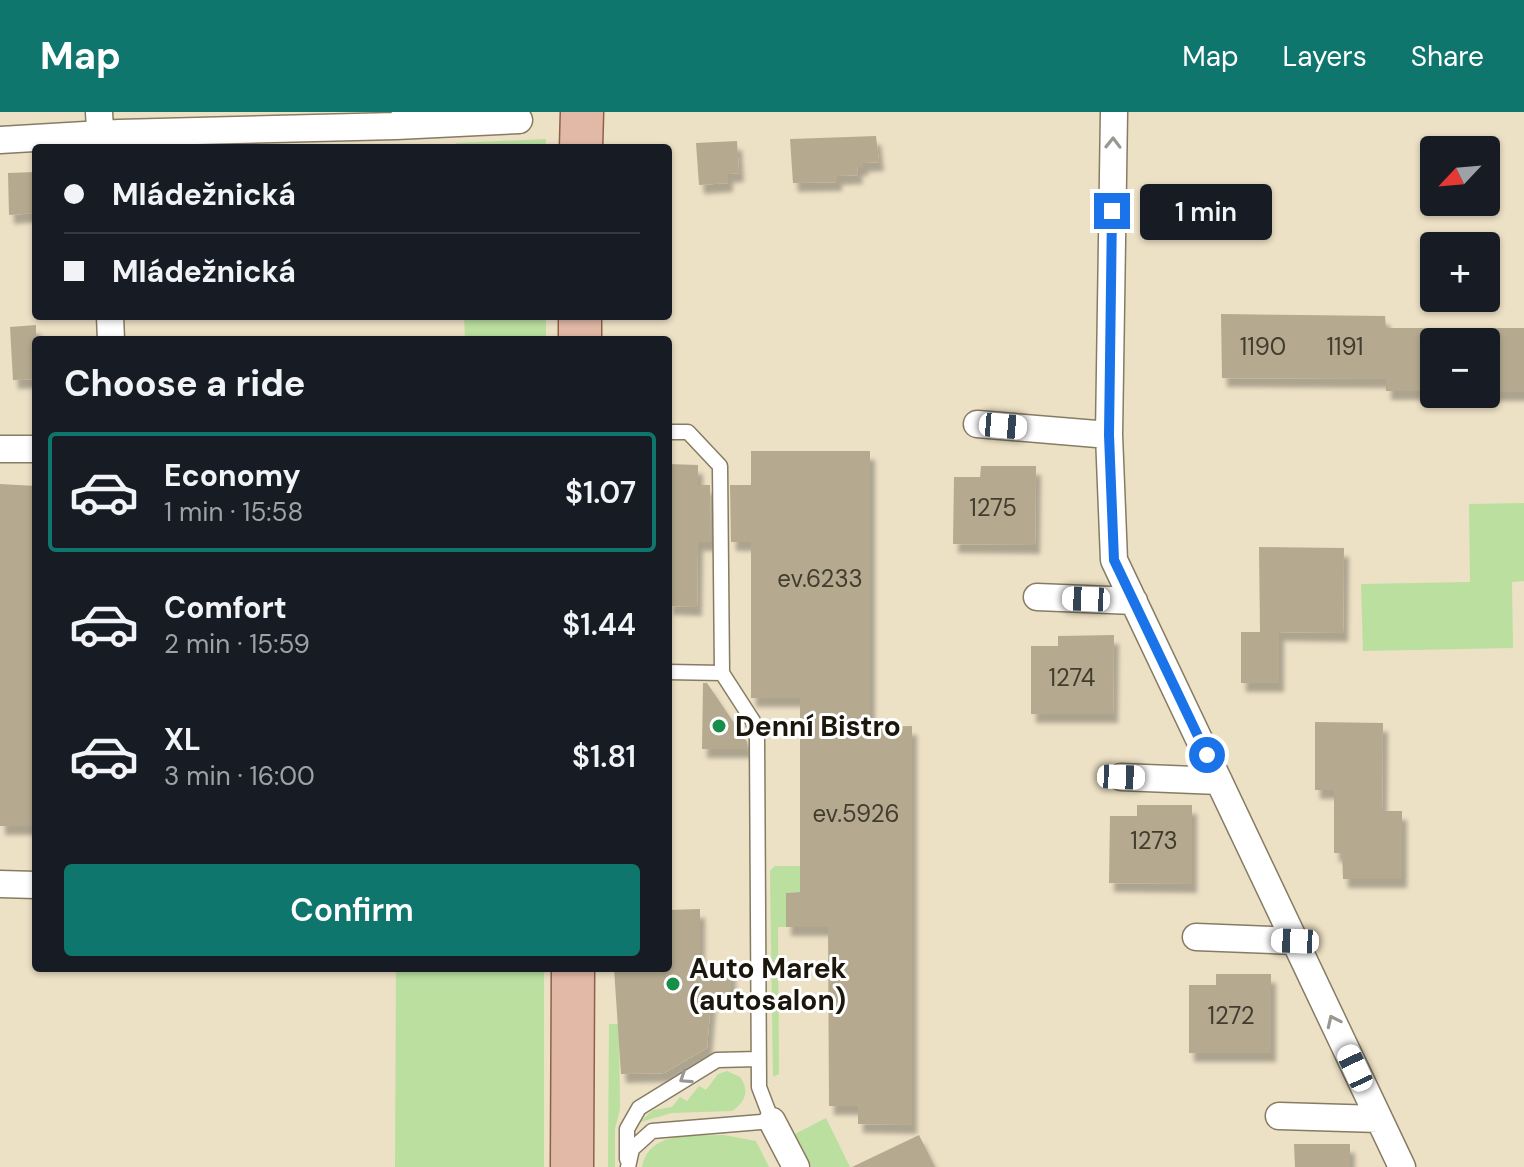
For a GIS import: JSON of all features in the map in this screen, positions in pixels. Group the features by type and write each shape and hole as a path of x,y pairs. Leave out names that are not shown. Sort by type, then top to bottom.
{"main road":[{"path":"581,144 582,112"},
{"path":"572,1167 573,972"}],"street":[{"path":"1114,112 1109,435 1114,560 1402,1167"},
{"path":"0,140 100,132 404,119 519,120"},
{"path":"977,424 1109,435"},
{"path":"0,449 32,449"},
{"path":"1037,597 1134,601"},
{"path":"1121,777 1219,781"},
{"path":"0,884 32,885"},
{"path":"1196,937 1295,941"},
{"path":"1279,1116 1379,1119"},
{"path":"772,1121 796,1167"}],"lane":[{"path":"628,1165 632,1149 652,1131 772,1121 759,1087 757,739 753,721 722,673 720,466 688,432 672,432"},
{"path":"672,672 722,673"},
{"path":"628,1165 627,1129 639,1108 707,1064 726,1059 758,1059"}],"green space":[{"path":"546,139 546,144 456,143"},
{"path":"464,320 546,320 546,336 465,336"},
{"path":"1524,503 1524,581 1512,582 1513,648 1363,651 1361,584 1470,582 1469,504"},
{"path":"775,866 800,866 800,892 786,893 786,927 778,927 779,1074 773,1077 770,871"},
{"path":"396,972 544,972 544,1167 395,1167"},
{"path":"609,1024 619,1024 620,1109 615,1129 615,1167 608,1167"},
{"path":"727,1071 740,1077 745,1087 743,1100 732,1111 672,1113 640,1122 653,1110 672,1107 680,1097 687,1101 699,1086 706,1090 718,1074"},
{"path":"826,1118 850,1167 812,1167 795,1134"},
{"path":"724,1135 756,1141 769,1167 642,1167 646,1155 663,1141 687,1136"}],"building":[{"path":"876,136 879,162 863,163 863,167 857,167 858,175 837,176 837,182 793,183 790,139"},
{"path":"737,141 739,173 728,174 728,183 699,185 696,143"},
{"path":"32,172 32,213 9,215 8,173"},
{"path":"1221,314 1385,316 1386,328 1420,328 1420,391 1386,391 1386,379 1222,378"},
{"path":"36,325 36,336 32,336 32,379 13,380 10,327"},
{"path":"1500,328 1524,328 1524,392 1500,392"},
{"path":"751,451 870,451 870,727 912,726 912,1125 858,1124 858,1106 829,1106 828,927 786,927 786,893 800,892 800,698 751,698 751,542 731,542 730,485 751,485"},
{"path":"672,464 698,465 698,485 710,485 711,542 698,542 697,607 672,606"},
{"path":"981,466 1036,466 1035,545 953,544 954,477 980,477"},
{"path":"0,484 32,486 32,826 0,826"},
{"path":"1259,547 1344,548 1343,633 1279,632 1279,683 1241,683 1241,632 1260,632"},
{"path":"1114,635 1113,714 1031,714 1031,646 1058,646 1058,636"},
{"name":"Denní Bistro","path":"703,683 707,683 747,742 747,749 702,749"},
{"path":"1315,722 1383,723 1382,811 1402,811 1402,879 1343,879 1342,853 1334,853 1334,790 1315,790"},
{"path":"1137,805 1192,805 1192,884 1109,883 1110,816 1137,816"},
{"name":"Auto Marek (autosalon)","path":"700,909 700,968 731,968 731,1000 711,1000 707,1048 664,1073 621,1074 614,972 672,972 672,910"},
{"path":"1216,974 1271,974 1271,1053 1189,1053 1189,985 1216,985"},
{"path":"919,1135 935,1167 852,1167"},
{"path":"1294,1144 1350,1144 1350,1167 1295,1167"}],"place":[{"name":"Denní Bistro","path":"719,726"},
{"name":"Auto Marek (autosalon)","path":"673,984"}],"route":[{"path":"1112,211 1109,435 1114,560 1207,755"}]}
